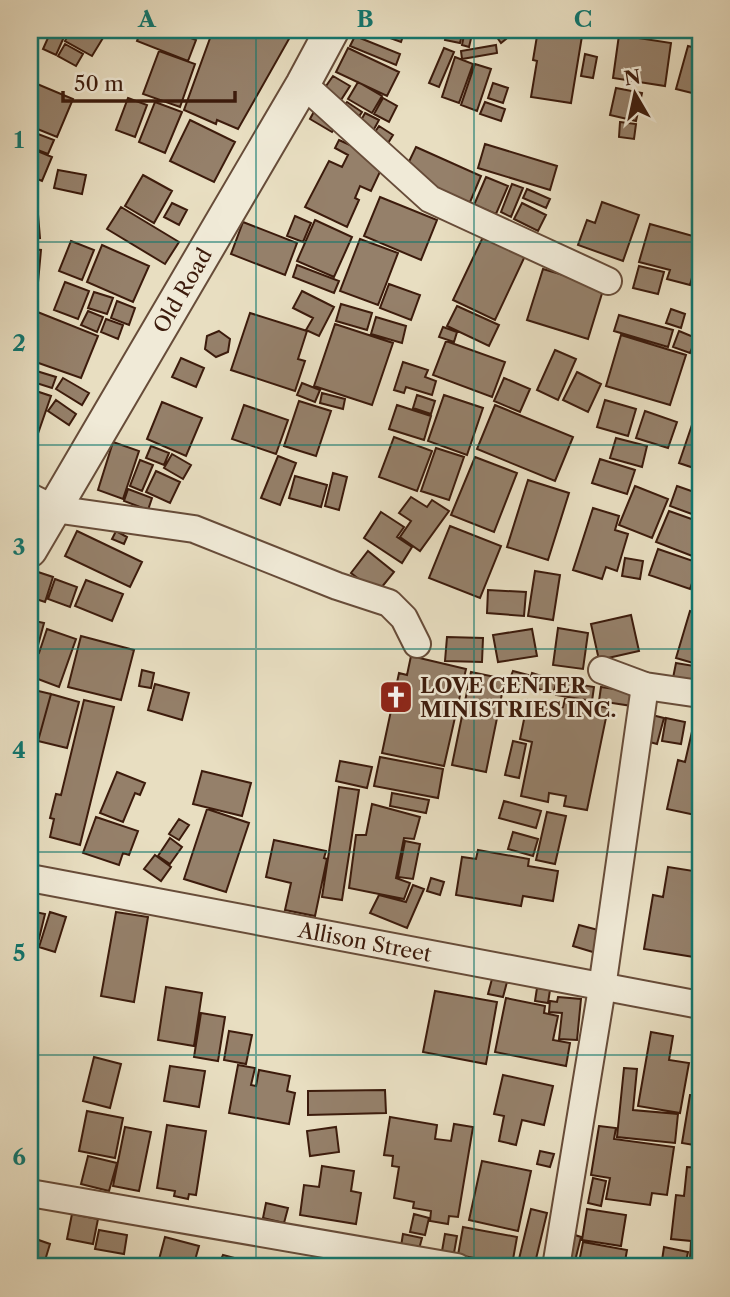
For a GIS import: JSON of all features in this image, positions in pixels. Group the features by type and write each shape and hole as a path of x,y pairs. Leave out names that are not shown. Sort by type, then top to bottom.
{"street":[{"name":"Old Road","path":"30,550 42,503 303,84 332,30"},
{"path":"303,84 430,199 608,281"},
{"path":"42,503 194,529 337,586 389,603 404,618 417,644"},
{"path":"602,670 645,686 700,694"},
{"path":"556,1267 601,988 645,686"},
{"name":"Allison Street","path":"30,878 700,1005"},
{"path":"30,1194 346,1258 457,1267"}],"building":[{"path":"53,30 69,30 65,37"},
{"path":"71,30 99,30 106,33 92,56 65,41"},
{"path":"141,30 171,30 196,40 188,61 137,41"},
{"path":"182,30 201,30 198,37"},
{"path":"213,30 294,30 238,129 217,120 216,124 184,110"},
{"path":"368,30 405,30 401,42"},
{"path":"447,30 463,30 460,43 445,40"},
{"path":"465,30 473,30 469,47 462,45"},
{"path":"492,30 500,30 506,39 501,43"},
{"path":"538,30 583,30 571,103 531,97 537,61 533,60"},
{"path":"51,31 64,37 56,55 43,49"},
{"path":"619,35 671,43 665,86 613,78"},
{"path":"355,36 400,54 396,65 350,46"},
{"path":"65,44 83,54 76,66 58,56"},
{"path":"496,45 497,53 462,59 461,51"},
{"path":"688,46 700,49 700,95 676,89"},
{"path":"348,48 399,72 387,96 336,72"},
{"path":"444,48 454,52 439,87 429,83"},
{"path":"159,51 195,64 180,107 143,94"},
{"path":"585,54 597,57 593,78 581,76"},
{"path":"455,57 473,64 459,103 442,97"},
{"path":"475,64 491,69 477,111 461,105"},
{"path":"333,76 350,86 341,100 324,89"},
{"path":"30,81 73,99 57,137 30,126"},
{"path":"358,82 382,96 372,113 348,99"},
{"path":"493,83 508,88 503,103 488,98"},
{"path":"616,88 642,93 636,121 610,115"},
{"path":"128,98 147,105 135,137 116,130"},
{"path":"383,98 397,106 389,122 374,114"},
{"path":"155,102 182,112 165,153 139,142"},
{"path":"347,102 362,112 358,118 343,107"},
{"path":"485,102 505,109 501,121 480,114"},
{"path":"317,106 340,119 332,132 310,119"},
{"path":"365,113 379,120 373,131 359,124"},
{"path":"190,120 235,142 214,182 170,161"},
{"path":"620,122 636,124 634,139 619,137"},
{"path":"379,126 393,135 385,148 371,138"},
{"path":"30,131 54,140 48,154 30,147"},
{"path":"339,140 385,161 371,191 360,186 355,198 359,200 347,227 305,207 329,161 342,167 348,155 335,148"},
{"path":"485,144 557,166 550,190 478,168"},
{"path":"416,147 481,176 468,207 432,192 405,170"},
{"path":"30,148 52,157 42,181 30,176"},
{"path":"58,170 86,175 82,194 54,188"},
{"path":"143,175 172,191 154,223 125,206"},
{"path":"486,177 508,186 496,214 474,205"},
{"path":"30,179 35,179 40,238 30,239"},
{"path":"512,184 523,188 511,217 501,212"},
{"path":"527,189 550,199 546,208 523,198"},
{"path":"380,197 437,220 421,260 364,236"},
{"path":"602,202 639,215 623,261 578,245 587,220 595,223"},
{"path":"172,203 187,210 179,225 164,217"},
{"path":"522,203 546,215 538,231 514,219"},
{"path":"121,207 179,242 165,264 107,229"},
{"path":"295,216 311,223 303,242 287,236"},
{"path":"315,220 352,237 334,277 297,261"},
{"path":"243,222 297,243 285,275 231,254"},
{"path":"650,224 700,238 690,285 667,279 670,270 639,262"},
{"path":"483,237 525,256 495,320 453,300"},
{"path":"360,239 398,253 378,305 340,291"},
{"path":"71,241 94,250 82,280 59,271"},
{"path":"102,245 149,266 133,302 87,282"},
{"path":"30,249 41,250 36,304 30,303"},
{"path":"297,265 339,281 334,293 293,277"},
{"path":"639,266 664,272 658,294 633,288"},
{"path":"543,269 604,287 588,339 527,320"},
{"path":"65,282 89,291 78,319 54,310"},
{"path":"389,284 420,295 411,320 380,308"},
{"path":"302,291 334,307 319,336 306,330 313,318 293,308"},
{"path":"94,292 113,298 107,314 88,308"},
{"path":"117,301 135,308 129,325 111,318"},
{"path":"341,304 372,313 367,330 336,321"},
{"path":"457,306 499,325 489,346 447,326"},
{"path":"30,309 98,336 81,378 30,360"},
{"path":"671,309 685,314 681,328 666,323"},
{"path":"88,311 103,317 97,332 81,325"},
{"path":"250,313 307,331 298,359 305,361 295,391 231,370"},
{"path":"619,315 673,330 668,347 614,331"},
{"path":"376,317 406,326 402,343 371,334"},
{"path":"106,319 123,325 118,339 101,332"},
{"path":"335,324 393,343 372,405 314,386"},
{"path":"443,327 457,332 454,342 439,337"},
{"path":"219,331 230,339 228,352 216,357 205,349 207,336"},
{"path":"679,331 696,338 690,353 673,347"},
{"path":"700,334 700,358 693,356"},
{"path":"621,335 686,355 670,405 606,386"},
{"path":"446,341 505,362 492,397 433,375"},
{"path":"555,350 576,359 558,400 537,390"},
{"path":"181,358 204,368 196,387 172,377"},
{"path":"403,362 428,370 425,377 436,381 432,395 406,387 404,393 394,390"},
{"path":"30,369 56,377 52,388 30,381"},
{"path":"577,372 601,384 588,412 563,400"},
{"path":"63,378 89,393 82,405 56,389"},
{"path":"504,378 530,389 520,412 494,401"},
{"path":"302,383 320,390 315,402 297,395"},
{"path":"30,389 51,396 34,445 30,444"},
{"path":"322,393 345,399 343,409 320,403"},
{"path":"417,395 435,401 431,414 413,408"},
{"path":"444,395 483,408 467,455 428,441"},
{"path":"56,400 76,414 69,425 48,411"},
{"path":"605,400 636,409 628,436 597,427"},
{"path":"299,401 331,411 316,456 284,446"},
{"path":"162,402 202,418 186,456 147,439"},
{"path":"244,405 288,420 276,454 232,439"},
{"path":"397,405 431,416 424,440 389,429"},
{"path":"495,405 573,437 555,481 477,449"},
{"path":"645,411 677,422 668,448 636,438"},
{"path":"695,416 700,418 700,470 679,463"},
{"path":"394,437 432,451 417,491 379,477"},
{"path":"616,438 647,446 642,467 610,458"},
{"path":"113,442 139,451 123,499 98,490"},
{"path":"151,446 169,453 164,465 146,458"},
{"path":"436,448 464,457 449,500 421,491"},
{"path":"172,454 191,465 183,479 164,468"},
{"path":"278,456 296,463 280,505 261,498"},
{"path":"475,457 517,473 494,532 451,515"},
{"path":"600,459 635,470 627,494 592,483"},
{"path":"140,460 153,465 142,491 130,486"},
{"path":"156,471 180,482 170,503 146,492"},
{"path":"333,473 347,477 339,510 325,506"},
{"path":"295,476 327,485 321,507 289,498"},
{"path":"528,480 569,493 548,560 507,547"},
{"path":"635,486 668,499 652,538 619,525"},
{"path":"677,486 700,494 700,517 670,506"},
{"path":"128,489 152,498 148,510 124,501"},
{"path":"411,497 427,507 432,500 449,511 420,551 400,537 411,521 399,513"},
{"path":"593,508 619,516 615,530 628,534 617,571 606,567 602,579 573,570"},
{"path":"669,511 700,522 700,559 656,542"},
{"path":"381,512 404,527 397,537 412,547 402,563 364,538"},
{"path":"450,526 501,546 480,598 429,578"},
{"path":"77,531 142,562 130,587 65,556"},
{"path":"116,531 127,537 124,544 112,539"},
{"path":"658,549 699,563 690,589 649,575"},
{"path":"368,551 394,572 377,593 351,573"},
{"path":"625,558 643,561 640,579 622,576"},
{"path":"535,571 560,575 553,620 528,616"},
{"path":"38,572 53,577 45,602 30,597"},
{"path":"55,579 77,587 70,607 48,599"},
{"path":"86,580 123,594 112,621 75,606"},
{"path":"488,590 526,592 524,616 487,613"},
{"path":"690,611 700,614 700,665 676,658"},
{"path":"631,615 639,651 599,660 591,624"},
{"path":"30,620 44,623 37,649 30,647"},
{"path":"558,628 588,633 583,669 553,665"},
{"path":"47,629 76,639 59,687 30,676 32,650 39,653"},
{"path":"532,629 537,656 498,662 493,635"},
{"path":"81,636 134,650 121,700 68,687"},
{"path":"447,637 483,638 482,662 445,661"},
{"path":"411,656 466,669 444,766 382,753 399,673 407,675"},
{"path":"676,663 700,667 700,683 673,678"},
{"path":"142,670 154,673 151,688 139,686"},
{"path":"513,671 528,675 525,685 509,681"},
{"path":"471,672 505,679 486,772 452,765"},
{"path":"532,673 557,681 553,693 528,686"},
{"path":"558,681 594,687 592,701 556,695"},
{"path":"155,684 189,693 182,720 148,710"},
{"path":"601,687 634,692 632,706 599,701"},
{"path":"30,689 51,694 38,741 30,739"},
{"path":"51,694 79,702 67,748 38,741"},
{"path":"565,699 608,708 587,810 564,806 566,796 549,793 548,802 521,796 532,742 520,739 528,700 563,707"},
{"path":"84,700 114,707 80,845 50,837 54,819 50,818 56,794 61,795"},
{"path":"652,715 664,718 657,744 646,741"},
{"path":"666,718 685,722 681,744 662,741"},
{"path":"694,723 700,724 700,816 667,809 678,760 685,762"},
{"path":"513,741 526,744 519,778 505,775"},
{"path":"380,757 443,769 438,798 374,786"},
{"path":"340,761 372,767 367,788 336,781"},
{"path":"202,771 251,783 242,816 193,804"},
{"path":"117,772 145,783 140,795 135,793 123,822 100,813"},
{"path":"339,787 359,790 342,900 322,897"},
{"path":"392,793 429,800 426,813 390,806"},
{"path":"504,801 541,811 536,828 499,818"},
{"path":"372,804 420,817 414,839 404,838 396,878 410,883 404,899 349,888 356,835 366,835"},
{"path":"207,809 249,823 226,892 184,879"},
{"path":"547,812 566,816 555,864 536,860"},
{"path":"96,817 138,831 129,855 123,853 119,865 83,853"},
{"path":"179,819 189,825 179,840 169,834"},
{"path":"513,832 538,839 533,856 508,849"},
{"path":"170,838 182,847 170,864 158,856"},
{"path":"274,840 326,851 324,858 327,859 315,916 285,910 291,883 266,877"},
{"path":"405,841 420,844 413,879 398,877"},
{"path":"478,850 529,859 528,866 558,871 553,901 523,896 521,906 456,895 462,857 476,859"},
{"path":"155,855 171,867 161,881 144,869"},
{"path":"668,867 700,872 700,958 644,949 653,895 663,897"},
{"path":"431,878 444,882 440,895 427,891"},
{"path":"413,885 424,889 407,928 370,913 379,895 406,902"},
{"path":"30,911 45,914 37,947 30,945"},
{"path":"50,912 66,917 55,952 39,947"},
{"path":"116,912 148,917 134,1002 101,996"},
{"path":"579,925 602,931 596,953 573,946"},
{"path":"492,979 507,982 503,997 488,994"},
{"path":"166,987 202,993 194,1046 158,1040"},
{"path":"537,988 550,990 548,1003 535,1001"},
{"path":"435,991 497,1002 486,1064 423,1052"},
{"path":"558,997 581,999 577,1040 559,1039 562,1013 549,1012 550,1001 557,1002"},
{"path":"506,998 545,1006 544,1013 558,1016 553,1040 570,1043 566,1066 495,1052"},
{"path":"201,1013 225,1017 218,1061 194,1057"},
{"path":"229,1031 252,1035 246,1064 224,1060"},
{"path":"651,1032 673,1036 669,1060 689,1063 680,1113 638,1106"},
{"path":"94,1057 121,1064 110,1108 83,1101"},
{"path":"238,1065 255,1068 251,1085 256,1086 259,1070 290,1076 287,1091 295,1093 289,1124 229,1113"},
{"path":"170,1066 205,1071 199,1107 164,1101"},
{"path":"624,1068 637,1069 633,1110 678,1114 675,1143 617,1137"},
{"path":"503,1075 553,1086 544,1125 522,1120 516,1145 499,1141 504,1116 494,1114"},
{"path":"385,1090 386,1113 308,1115 308,1091"},
{"path":"690,1095 700,1096 700,1146 682,1143"},
{"path":"87,1111 123,1118 115,1158 79,1151"},
{"path":"390,1117 437,1125 435,1139 451,1141 454,1124 473,1127 458,1217 449,1216 448,1224 430,1221 431,1211 413,1208 414,1202 394,1198 399,1167 392,1166 393,1156 384,1155"},
{"path":"167,1125 206,1131 196,1195 189,1194 188,1199 174,1196 175,1191 157,1188"},
{"path":"599,1126 616,1128 614,1139 674,1147 667,1195 652,1193 650,1205 606,1199 610,1178 591,1175"},
{"path":"125,1127 151,1132 139,1191 113,1186"},
{"path":"336,1127 339,1152 310,1156 307,1131"},
{"path":"540,1151 554,1154 550,1167 537,1164"},
{"path":"88,1156 117,1163 109,1191 81,1184"},
{"path":"482,1161 531,1171 518,1231 469,1220"},
{"path":"322,1166 354,1171 351,1191 361,1193 356,1224 300,1215 304,1185 319,1187"},
{"path":"687,1167 700,1168 700,1260 690,1259 691,1241 671,1239 676,1195 684,1196"},
{"path":"593,1178 606,1181 601,1206 588,1203"},
{"path":"266,1203 288,1208 284,1223 263,1218"},
{"path":"531,1209 547,1213 535,1263 519,1259"},
{"path":"587,1209 626,1215 621,1246 582,1240"},
{"path":"72,1214 98,1219 93,1244 67,1239"},
{"path":"414,1214 429,1218 425,1235 410,1232"},
{"path":"463,1227 517,1237 512,1265 458,1255"},
{"path":"99,1230 127,1235 124,1254 95,1249"},
{"path":"403,1234 422,1238 419,1249 401,1246"},
{"path":"445,1234 457,1236 454,1253 442,1251"},
{"path":"572,1234 581,1237 574,1265 565,1263"},
{"path":"30,1237 50,1244 43,1267 30,1267"},
{"path":"165,1237 199,1246 193,1267 157,1267"},
{"path":"583,1242 627,1250 624,1267 578,1267"},
{"path":"664,1247 688,1252 685,1267 661,1267"},
{"path":"223,1255 246,1261 245,1267 210,1267 212,1262 219,1264"}],"place":[{"name":"LOVE CENTER MINISTRIES INC.","path":"396,697"}]}
